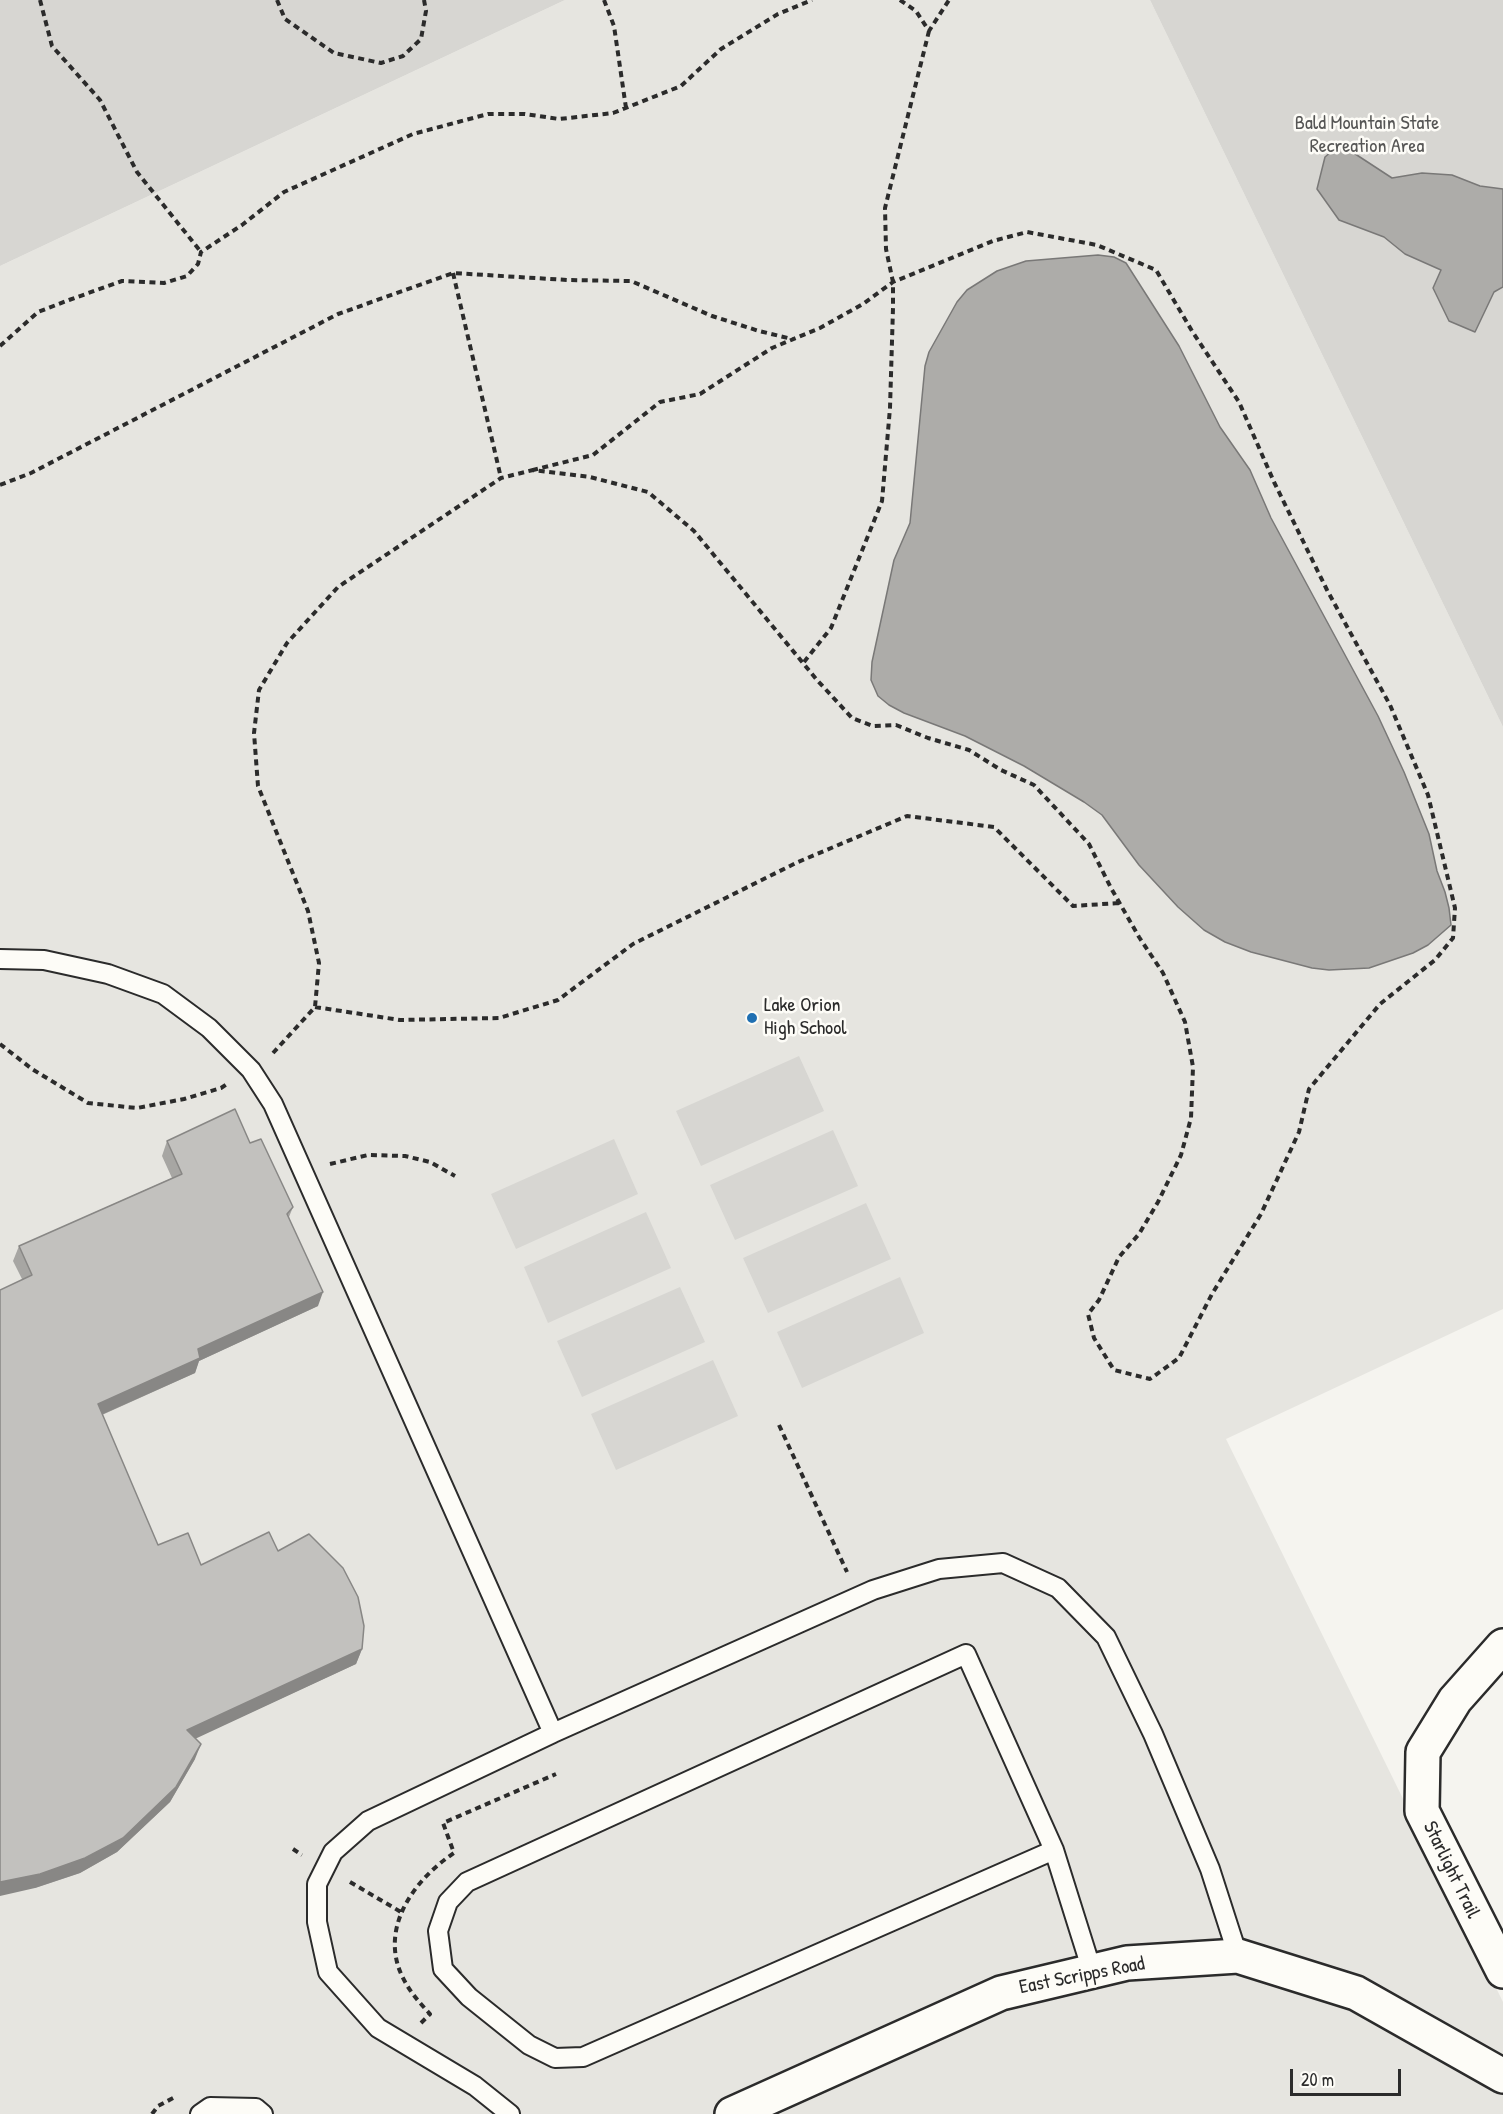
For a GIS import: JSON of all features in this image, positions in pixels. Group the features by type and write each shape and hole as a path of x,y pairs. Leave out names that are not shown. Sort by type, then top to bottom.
{"street":[{"name":"Starlight Trail","path":"1503,1646 1455,1700 1423,1752 1422,1811 1503,1971"},
{"name":"East Scripps Road","path":"732,2114 1001,1993 1127,1963 1238,1956 1356,1993 1503,2076"}],"lane":[{"path":"0,959 44,960 108,975 163,994 209,1028 251,1070 273,1104 553,1733"},
{"path":"510,2114 475,2086 378,2028 328,1972 317,1922 317,1884 333,1852 368,1821 553,1733 873,1590 939,1569 1003,1563 1058,1588 1106,1637 1153,1734 1210,1869 1238,1956"},
{"path":"1054,1850 583,2057 555,2058 529,2045 470,1997 443,1969 438,1931 448,1902 467,1882 966,1654 1054,1850 1092,1971"},
{"path":"200,2114 210,2107 256,2108 262,2114"}],"path":[{"path":"40,0 52,46 100,100 137,172 201,252"},
{"path":"277,0 285,19 334,53 381,63 403,57 421,39 426,11 424,0"},
{"path":"604,0 614,26 626,108"},
{"path":"0,346 39,312 69,300 122,281 164,283 187,276 198,264 201,252 242,225 284,192 413,134 488,114 525,114 559,119 613,113 681,86 721,49 778,14 812,0"},
{"path":"900,0 916,10 929,31"},
{"path":"804,662 831,628 882,501 890,408 893,282 886,249 885,208 929,31 949,0"},
{"path":"0,1044 32,1069 88,1103 137,1108 184,1099 221,1088 251,1070 279,1049 315,1007 319,963 308,911 258,786 254,733 259,690 287,643 338,587 501,478 533,470 593,455 660,402 700,394 772,348 820,328 863,304 893,282 993,241 1027,232 1096,245 1156,270 1192,331 1239,402 1274,482 1327,590 1390,705 1428,795 1455,908 1453,938 1436,960 1380,1004 1309,1089 1299,1132 1261,1214 1212,1294 1179,1358 1150,1379 1114,1370 1094,1338 1088,1314 1099,1300 1119,1257 1139,1234 1158,1202 1181,1155 1191,1118 1193,1067 1185,1022 1163,974 1119,903 1089,844 1034,785 1001,770 969,750 928,738 896,725 873,726 852,718 694,531 648,492 590,477 533,470"},
{"path":"0,485 31,473 338,314 453,273 567,280 631,280 712,316 792,339"},
{"path":"453,273 501,478"},
{"path":"315,1007 400,1020 499,1018 558,1000 633,944 798,862 908,816 994,827 1073,906 1119,903"},
{"path":"303,1171 368,1155 377,1155 405,1156 430,1162 455,1176"},
{"path":"779,1425 848,1575"},
{"path":"344,1878 401,1912"}],"shaded area":[{"name":"Lake Orion High School","path":"565,0 1150,0 1503,727 1503,1309 1226,1439 1503,2002 1503,2114 0,2114 0,266"},
{"path":"1340,144 1392,178 1422,173 1452,175 1480,186 1503,189 1503,287 1494,292 1475,332 1449,321 1433,288 1441,270 1405,254 1384,237 1339,220 1317,189 1325,157"},
{"path":"1098,255 1114,257 1126,263 1179,346 1220,427 1250,470 1271,518 1378,716 1404,772 1429,834 1437,871 1449,908 1451,925 1428,945 1413,953 1369,968 1329,970 1312,968 1251,952 1225,942 1204,930 1178,907 1139,865 1102,815 1084,802 1024,766 965,736 904,713 878,696 871,680 872,662 894,560 910,523 925,366 929,352 957,302 967,290 997,271 1026,261"}],"green space":[{"path":"0,0 565,0 0,266"},
{"name":"Bald Mountain State Recreation Area","path":"1150,0 1503,0 1503,727"},
{"path":"799,1056 824,1111 701,1166 676,1111"},
{"path":"833,1130 858,1186 735,1240 710,1185"},
{"path":"614,1139 638,1194 516,1249 491,1194"},
{"path":"866,1203 891,1259 768,1313 743,1258"},
{"path":"646,1212 671,1268 548,1323 524,1267"},
{"path":"900,1277 924,1333 802,1388 777,1332"},
{"path":"680,1287 705,1342 582,1397 557,1341"},
{"path":"713,1360 738,1416 616,1470 591,1414"}],"building":[{"path":"235,1109 250,1143 261,1139 293,1207 287,1214 323,1292 198,1349 200,1358 98,1404 158,1545 188,1533 201,1565 269,1532 278,1551 309,1534 343,1568 358,1597 364,1626 362,1649 187,1730 201,1744 176,1787 123,1838 85,1858 40,1874 0,1882 0,1290 32,1275 19,1246 182,1174 167,1141"}],"place":[{"name":"Lake Orion High School","path":"752,1018"}]}
